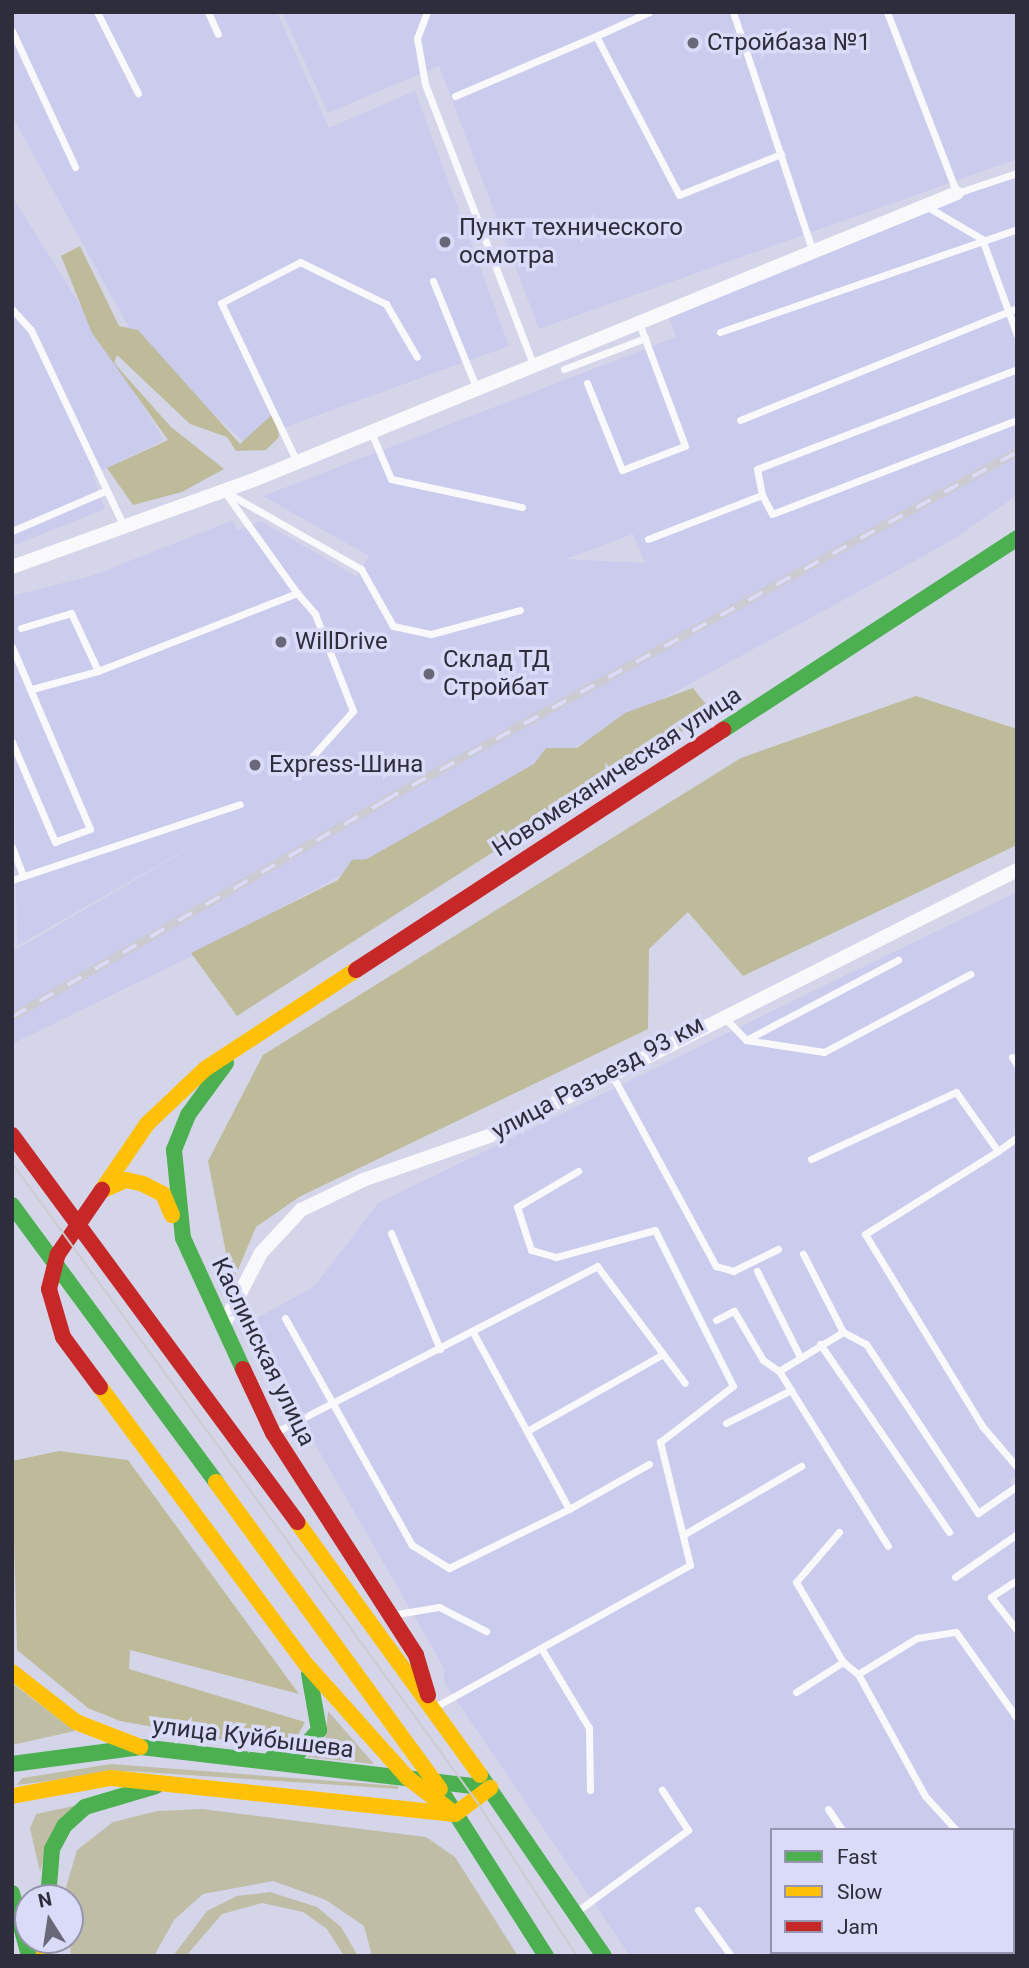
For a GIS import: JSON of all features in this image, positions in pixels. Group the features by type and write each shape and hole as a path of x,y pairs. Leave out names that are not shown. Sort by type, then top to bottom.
{"main road":[{"name":"Новомеханическая улица","path":"243,1043 1017,538"},
{"path":"243,1043 177,1091 99,1193 58,1254 50,1309 63,1337 306,1663 408,1778 455,1814"},
{"name":"Каслинская улица","path":"243,1043 205,1088 174,1150 183,1238 273,1433 416,1656 433,1708"},
{"path":"12,1135 218,1419 433,1708 604,1956"},
{"path":"99,1193 126,1180 163,1194 183,1238"},
{"path":"12,1205 435,1781 546,1956"},
{"path":"249,1762 296,1755 319,1730 318,1699 306,1663"},
{"path":"12,1672 76,1722 141,1747"},
{"name":"улица Куйбышева","path":"12,1764 141,1747 249,1762 490,1788"},
{"path":"12,1796 111,1778 170,1782 455,1814 490,1788"},
{"path":"49,1884 52,1849 85,1807 170,1782"},
{"path":"12,1893 29,1956"}],"street":[{"path":"12,567 224,491 957,193"},
{"name":"улица Разъезд 93 км","path":"223,1326 261,1254 301,1210 363,1180 494,1134 721,1014 1017,870"}],"lane":[{"path":"97,12 138,93"},
{"path":"208,12 218,34"},
{"path":"427,12 417,38 425,84 533,364"},
{"path":"455,96 649,12"},
{"path":"733,12 813,250"},
{"path":"887,12 957,193 1017,173"},
{"path":"12,31 75,167"},
{"path":"596,36 679,195 780,154"},
{"path":"923,205 982,239 1017,335"},
{"path":"720,332 1017,229"},
{"path":"297,462 221,303 300,262 386,304 417,357"},
{"path":"433,281 476,387"},
{"path":"740,420 1017,308"},
{"path":"12,309 31,330 124,527"},
{"path":"587,383 622,470 685,446 639,321"},
{"path":"564,369 645,338"},
{"path":"1017,369 757,469 762,495 772,514 1017,420"},
{"path":"371,431 391,478 522,507"},
{"path":"12,531 107,490"},
{"path":"224,491 315,614 353,711 310,759"},
{"path":"224,491 361,569 393,626 431,634 520,610"},
{"path":"648,538 762,495"},
{"path":"32,689 97,671 297,593"},
{"path":"21,628 71,613 97,671"},
{"path":"12,647 90,829 55,842 12,742"},
{"path":"12,880 240,804"},
{"path":"12,847 23,876"},
{"path":"746,1040 898,960"},
{"path":"721,1014 746,1040 824,1052 970,974"},
{"path":"1012,1057 1017,1065"},
{"path":"611,1072 716,1266 733,1271 778,1249"},
{"path":"811,1159 956,1092 998,1151"},
{"path":"1017,1137 865,1234 982,1426 1017,1467"},
{"path":"433,1708 690,1564 660,1442 733,1386 655,1230 556,1257 531,1250 517,1207 578,1171"},
{"path":"391,1233 440,1349"},
{"path":"803,1254 843,1332 866,1344 978,1513 1017,1486"},
{"path":"273,1433 597,1266 685,1383"},
{"path":"757,1271 800,1357"},
{"path":"716,1320 734,1311 763,1360 779,1371 888,1546"},
{"path":"285,1318 412,1545 449,1567 569,1509 649,1464"},
{"path":"473,1332 569,1509"},
{"path":"779,1371 843,1332"},
{"path":"820,1344 948,1532"},
{"path":"527,1431 663,1354"},
{"path":"726,1423 791,1390"},
{"path":"683,1535 801,1466"},
{"path":"839,1532 796,1582 843,1662 858,1674 905,1764 954,1828"},
{"path":"955,1577 1017,1534"},
{"path":"1017,1580 991,1597 1017,1630"},
{"path":"391,1615 439,1607 486,1631"},
{"path":"858,1674 917,1638 956,1632 1017,1717"},
{"path":"541,1648 589,1728 590,1790"},
{"path":"796,1692 843,1662"},
{"path":"575,1913 688,1830 662,1790"},
{"path":"828,1810 841,1828"},
{"path":"698,1910 731,1956"}],"shaded area":[{"path":"12,12 277,12 329,128 415,91 509,346 244,442 138,344 12,116"},
{"path":"282,12 1017,12 1017,159 539,329 439,66 328,113"},
{"path":"1017,176 1017,495 951,541 202,951 12,1044 12,952 241,818 17,946 12,596 94,575 233,520 237,530 261,521 357,577 369,556 263,496 676,337 669,317 813,250","holes":["633,534 645,563 565,559"]},
{"path":"12,196 164,440 93,475 105,509 12,546"},
{"path":"80,246 119,326 138,330 240,444 276,411 279,437 266,450 236,451 227,437 190,424 117,355 114,363 171,427 224,469 182,492 133,505 107,468 168,440 92,333 61,256"},
{"path":"693,688 712,712 237,1016 191,953 338,880 352,860 367,859 534,764 546,748 577,748 625,713"},
{"path":"916,696 1017,729 1017,845 743,976 688,912 649,949 648,1029 299,1197 256,1227 232,1284 208,1161 263,1055 741,758"},
{"path":"1017,892 1017,1475 1009,1481 1017,1489 1017,1956 630,1956 444,1682 444,1668 246,1324 315,1286 378,1203"},
{"path":"59,1451 128,1460 299,1694 130,1650 129,1669 305,1722 297,1737 269,1748 120,1721 88,1708 17,1650 12,1461"},
{"path":"12,1683 75,1731 12,1745"},
{"path":"328,1711 374,1764 307,1757 325,1741"},
{"path":"111,1764 398,1786 398,1789 127,1771 17,1785 22,1778"},
{"path":"78,1805 48,1843 40,1872 30,1828 36,1814"},
{"path":"202,1809 426,1837 455,1857 518,1956 372,1956 364,1926 326,1900 273,1881 203,1894 174,1920 154,1956 71,1956 84,1954 84,1884 67,1884 77,1850 113,1822 157,1811"},
{"path":"270,1892 317,1907 341,1927 358,1956 344,1956 327,1929 303,1912 262,1903 222,1914 186,1956 173,1956 207,1911 237,1896"}],"tram line":[{"path":"12,1163 475,1799 577,1956"}],"railway":[{"path":"12,1017 384,801 1017,452"}],"traffic: fast":[{"path":"723,730 1017,538"},
{"path":"226,1063 188,1115 174,1150 183,1238 243,1369"},
{"path":"12,1205 216,1482"},
{"path":"272,1758 296,1755 319,1730 309,1674"},
{"path":"12,1764 141,1747 490,1788"},
{"path":"480,1775 604,1956"},
{"path":"49,1884 52,1849 64,1826 85,1807 156,1786"},
{"path":"440,1789 546,1956"},
{"path":"12,1893 29,1956"}],"traffic: slow":[{"path":"102,1190 147,1124 205,1069 356,970"},
{"path":"101,1191 126,1180 143,1184 163,1194 172,1215"},
{"path":"100,1387 305,1663 408,1778 455,1814"},
{"path":"216,1482 440,1789"},
{"path":"297,1522 480,1775"},
{"path":"12,1672 76,1722 140,1747"},
{"path":"12,1796 111,1778 452,1814"},
{"path":"455,1814 490,1788"}],"traffic: jam":[{"path":"356,970 723,730"},
{"path":"12,1135 297,1522"},
{"path":"100,1387 63,1337 49,1289 58,1254 102,1190"},
{"path":"243,1369 273,1433 416,1655 428,1695"}],"place":[{"name":"Стройбаза №1","path":"693,43"},
{"name":"Пункт технического осмотра","path":"445,242"},
{"name":"WillDrive","path":"281,642"},
{"name":"Склад ТД Стройбат","path":"429,674"},
{"name":"Express-Шина","path":"255,765"}]}
